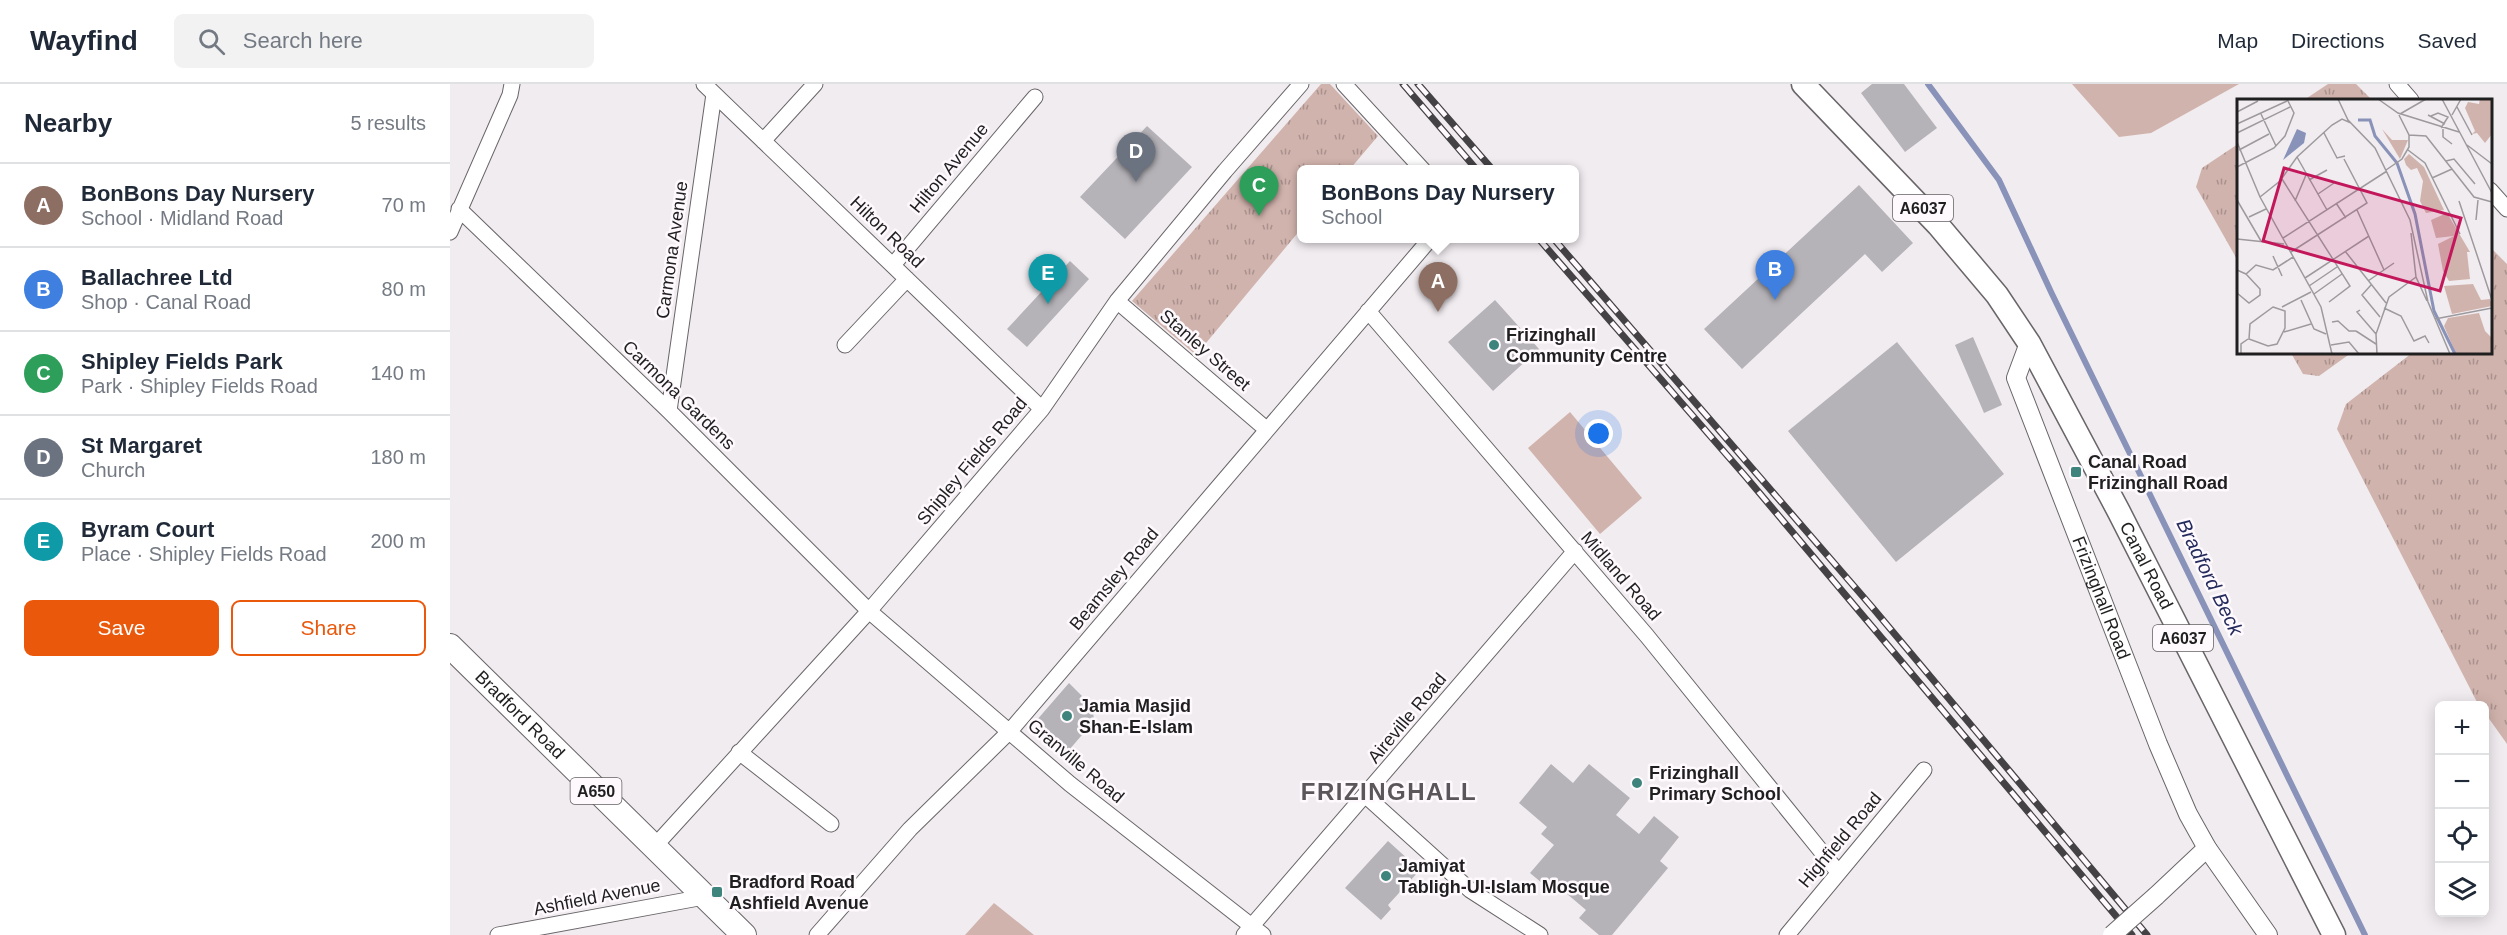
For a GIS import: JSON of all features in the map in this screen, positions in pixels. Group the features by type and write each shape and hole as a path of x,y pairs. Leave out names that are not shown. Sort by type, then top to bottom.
{"highway":[{"name":"Bradford Road","path":"450,646 744,935"}],"main road":[{"name":"Canal Road","path":"1803,84 1938,225 1996,295 2029,343 2119,512 2334,935"}],"street":[{"path":"450,232 510,95 512,84"},
{"path":"763,141 815,84"},
{"name":"Shipley Fields Road","path":"653,848 869,611 1042,409 1117,301 1301,84"},
{"path":"1344,84 1418,165"},
{"path":"2397,84 2410,99"},
{"name":"Hilton Road","path":"709,89 1042,409"},
{"name":"Carmona Avenue","path":"669,411 709,89"},
{"name":"Hilton Avenue","path":"893,265 1035,97"},
{"path":"2492,192 2507,209"},
{"name":"Carmona Gardens","path":"459,209 669,411 869,611"},
{"name":"Beamsley Road","path":"817,935 910,829 1010,731 1427,243"},
{"path":"845,345 907,279"},
{"name":"Stanley Street","path":"1117,301 1266,429"},
{"name":"Midland Road","path":"1368,311 1647,636 1838,872"},
{"name":"Frizinghall Road","path":"2029,343 2016,378 2158,744 2188,814 2207,848 2268,935"},
{"name":"Aireville Road","path":"1253,932 1575,551"},
{"name":"Granville Road","path":"869,611 1070,784 1253,932"},
{"path":"739,752 831,824"},
{"name":"Highfield Road","path":"1787,935 1924,770"},
{"path":"1366,796 1470,890 1540,935"},
{"path":"2112,935 2207,848"},
{"name":"Ashfield Avenue","path":"498,935 704,897"}],"green space":[{"path":"1321,84 1330,84 1378,136 1353,165 1297,165 1297,234 1196,355 1132,301"},
{"path":"2072,84 2239,84 2151,133 2119,137"},
{"path":"2328,84 2356,84 2371,99 2306,99"},
{"path":"2237,145 2237,259 2196,187 2202,168"},
{"path":"2492,249 2507,264 2507,744 2489,719 2489,701 2476,701 2337,429 2346,404 2411,354 2492,354"},
{"path":"2292,354 2350,354 2319,376 2303,374"},
{"path":"1570,412 1642,498 1600,534 1528,448"},
{"path":"994,903 1034,935 965,935"}],"building":[{"path":"1872,84 1904,84 1937,128 1905,152 1861,93"},
{"path":"1147,126 1192,167 1125,239 1080,197"},
{"path":"1859,185 1913,243 1882,272 1865,254 1742,369 1704,329"},
{"path":"1070,261 1089,279 1027,347 1007,329"},
{"name":"Frizinghall Community Centre","path":"1495,300 1539,349 1493,391 1448,342"},
{"path":"1973,337 2002,405 1984,413 1955,345"},
{"path":"1897,342 2004,474 1896,562 1788,431"},
{"name":"Jamia Masjid Shan-E-Islam","path":"1069,683 1082,696 1079,699 1093,711 1094,721 1069,750 1036,721"},
{"path":"1551,764 1573,783 1589,764 1630,798 1616,815 1639,834 1654,816 1679,837 1660,861 1668,868 1612,935 1599,935 1579,918 1586,910 1553,882 1548,888 1530,873 1554,845 1541,834 1547,827 1519,803"},
{"name":"Jamiyat Tabligh-Ul-Islam Mosque","path":"1388,841 1420,870 1388,905 1391,909 1381,920 1345,888"}],"waterway":[{"name":"Bradford Beck","path":"1928,84 1999,180 2052,294 2365,935"}],"railway":[{"path":"1403,84 1473,165"},
{"path":"1418,84 1489,165"},
{"path":"1542,243 1746,477 2132,935"},
{"path":"1557,243 1872,607 2147,935"}],"place":[{"name":"St Margaret","path":"1136,182"},
{"name":"Shipley Fields Park","path":"1259,216"},
{"name":"Ballachree Ltd","path":"1775,300"},
{"name":"Byram Court","path":"1048,304"},
{"name":"BonBons Day Nursery","path":"1438,312"},
{"name":"Frizinghall Community Centre","path":"1494,345"},
{"name":"Canal Road Frizinghall Road","path":"2076,472"},
{"name":"Jamia Masjid Shan-E-Islam","path":"1067,716"},
{"name":"Frizinghall Primary School","path":"1637,783"},
{"name":"Jamiyat Tabligh-Ul-Islam Mosque","path":"1386,876"},
{"name":"Bradford Road Ashfield Avenue","path":"717,892"}],"district":[{"name":"FRIZINGHALL","path":"1389,792"}]}
